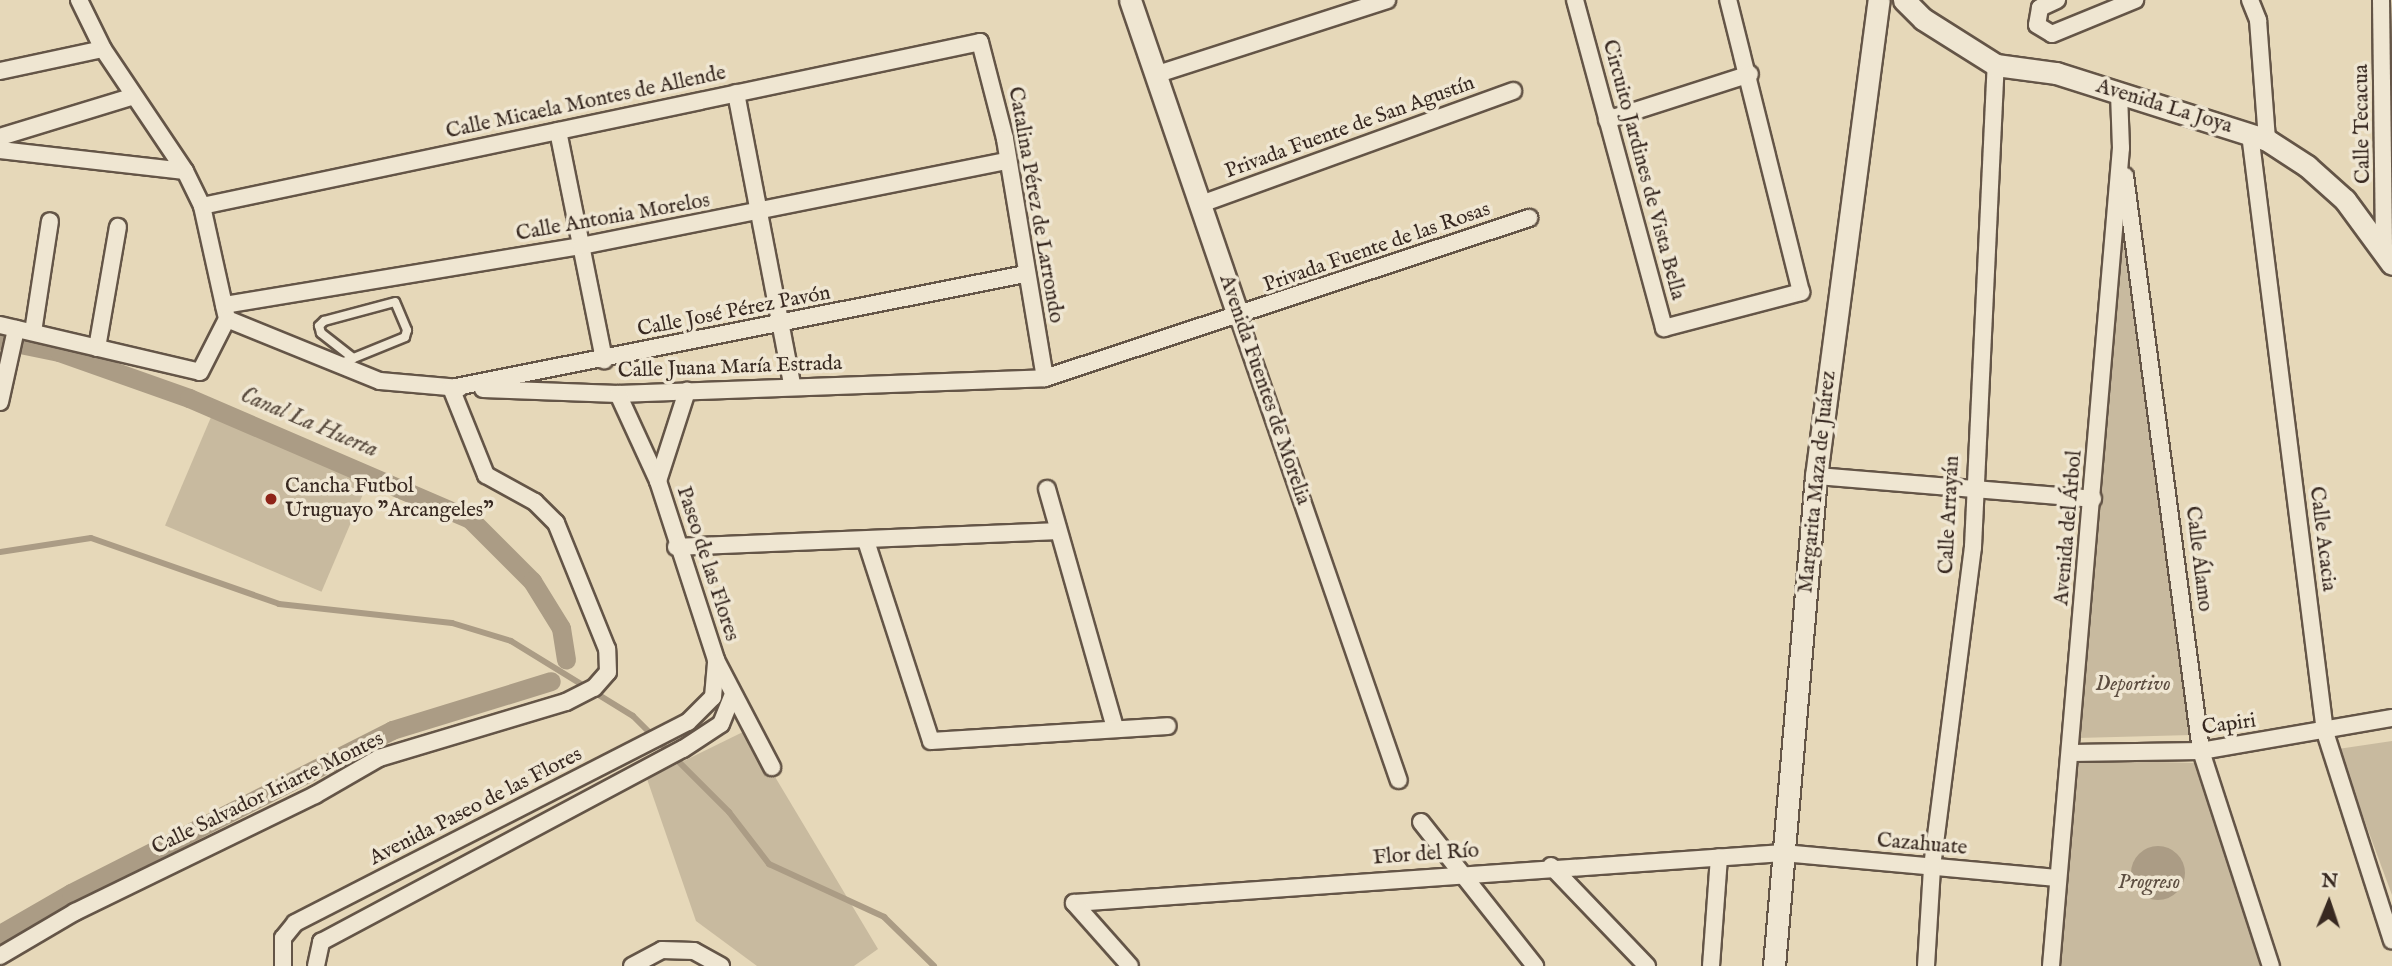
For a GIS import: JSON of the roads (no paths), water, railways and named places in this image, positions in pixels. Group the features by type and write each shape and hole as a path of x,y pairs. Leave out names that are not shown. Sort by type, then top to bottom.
{"street":[{"path":"0,402 11,351 10,328 200,372 225,312 202,206 184,171 103,49 79,0"},
{"name":"Avenida Fuentes de Morelia","path":"1130,0 1398,780"},
{"path":"1155,75 1387,0"},
{"name":"Circuito Jardines de Vista Bella","path":"1575,0 1664,328 1801,292 1750,74 1728,0"},
{"name":"Margarita Maza de Juárez","path":"1774,966 1816,476 1879,0"},
{"name":"Avenida La Joya","path":"1904,0 1923,19 1996,65 2056,74 2259,137 2307,166 2346,200 2388,256"},
{"path":"2057,0 2040,8 2037,25 2052,34 2135,0"},
{"name":"Calle Acacia","path":"2250,0 2258,20 2259,137 2325,732 2392,941"},
{"name":"Calle Tecacua","path":"2381,0 2388,256"},
{"name":"Calle Micaela Montes de Allende","path":"202,206 980,42"},
{"name":"Catalina Pérez de Larrondo","path":"980,42 985,48 1008,161 1025,274 1045,378"},
{"path":"0,71 103,49"},
{"name":"Calle Arrayán","path":"1926,966 1932,867 1973,547 1973,489 1996,65"},
{"path":"1607,120 1750,74"},
{"name":"Privada Fuente de San Agustín","path":"1201,204 1513,91"},
{"path":"736,93 792,386"},
{"name":"Avenida del Árbol","path":"2051,966 2121,148 2119,94"},
{"path":"0,137 134,96"},
{"path":"558,131 604,360"},
{"name":"Calle Álamo","path":"2121,148 2201,751 2271,966"},
{"path":"0,150 184,171"},
{"name":"Calle Antonia Morelos","path":"225,312 758,212 1008,161"},
{"name":"Privada Fuente de las Rosas","path":"1238,316 1529,218"},
{"path":"33,332 50,221"},
{"path":"97,348 118,227"},
{"name":"Calle José Pérez Pavón","path":"451,388 604,360 1025,274"},
{"name":"Calle Juana María Estrada","path":"225,312 336,365 380,381 451,388 618,394 1045,378 1238,316"},
{"name":"Calle Salvador Iriarte Montes","path":"0,957 75,912 315,795 379,758 578,696 594,688 608,672 607,649 556,523 535,502 486,475 451,388"},
{"name":"Paseo de las Flores","path":"658,481 687,391"},
{"name":"Paseo de las Flores","path":"618,394 658,481 676,547 716,660 732,697 772,767"},
{"path":"1816,476 2092,499"},
{"path":"1047,489 1115,728"},
{"path":"676,547 1058,531"},
{"path":"866,541 930,741 1168,726"},
{"name":"Paseo de las Flores","path":"713,697 716,660"},
{"name":"Avenida Paseo de las Flores","path":"283,966 283,938 295,923 688,722 713,697"},
{"path":"316,966 321,943 349,925 667,758 721,724 732,697"},
{"name":"Capiri","path":"2070,753 2201,751 2325,732 2392,718"},
{"path":"661,736 667,758"},
{"path":"1421,822 1535,966"},
{"name":"Flor del Río","path":"1130,966 1074,903 1551,866 1783,853"},
{"name":"Cazahuate","path":"1783,853 2057,878"},
{"path":"1711,966 1719,857"},
{"path":"1551,866 1647,966"},
{"path":"632,966 662,950 694,951 721,966"}],"lane":[{"path":"336,365 405,338 400,307 395,302 324,321 319,326 321,333 353,358"}],"waterway":[{"name":"Canal La Huerta","path":"0,340 59,352 189,398 470,519 532,581 561,628 566,660"},
{"path":"0,552 91,538 279,604 452,623 511,641 633,716 729,812 769,864 884,917 934,966"},
{"name":"Canal La Huerta","path":"0,934 71,893 392,730 551,681"}],"place":[{"name":"Cancha Futbol Uruguayo \"Arcangeles\"","path":"271,499"}],"park label":[{"name":"Deportivo","path":"2133,685"},
{"name":"Progreso","path":"2149,883"}]}
